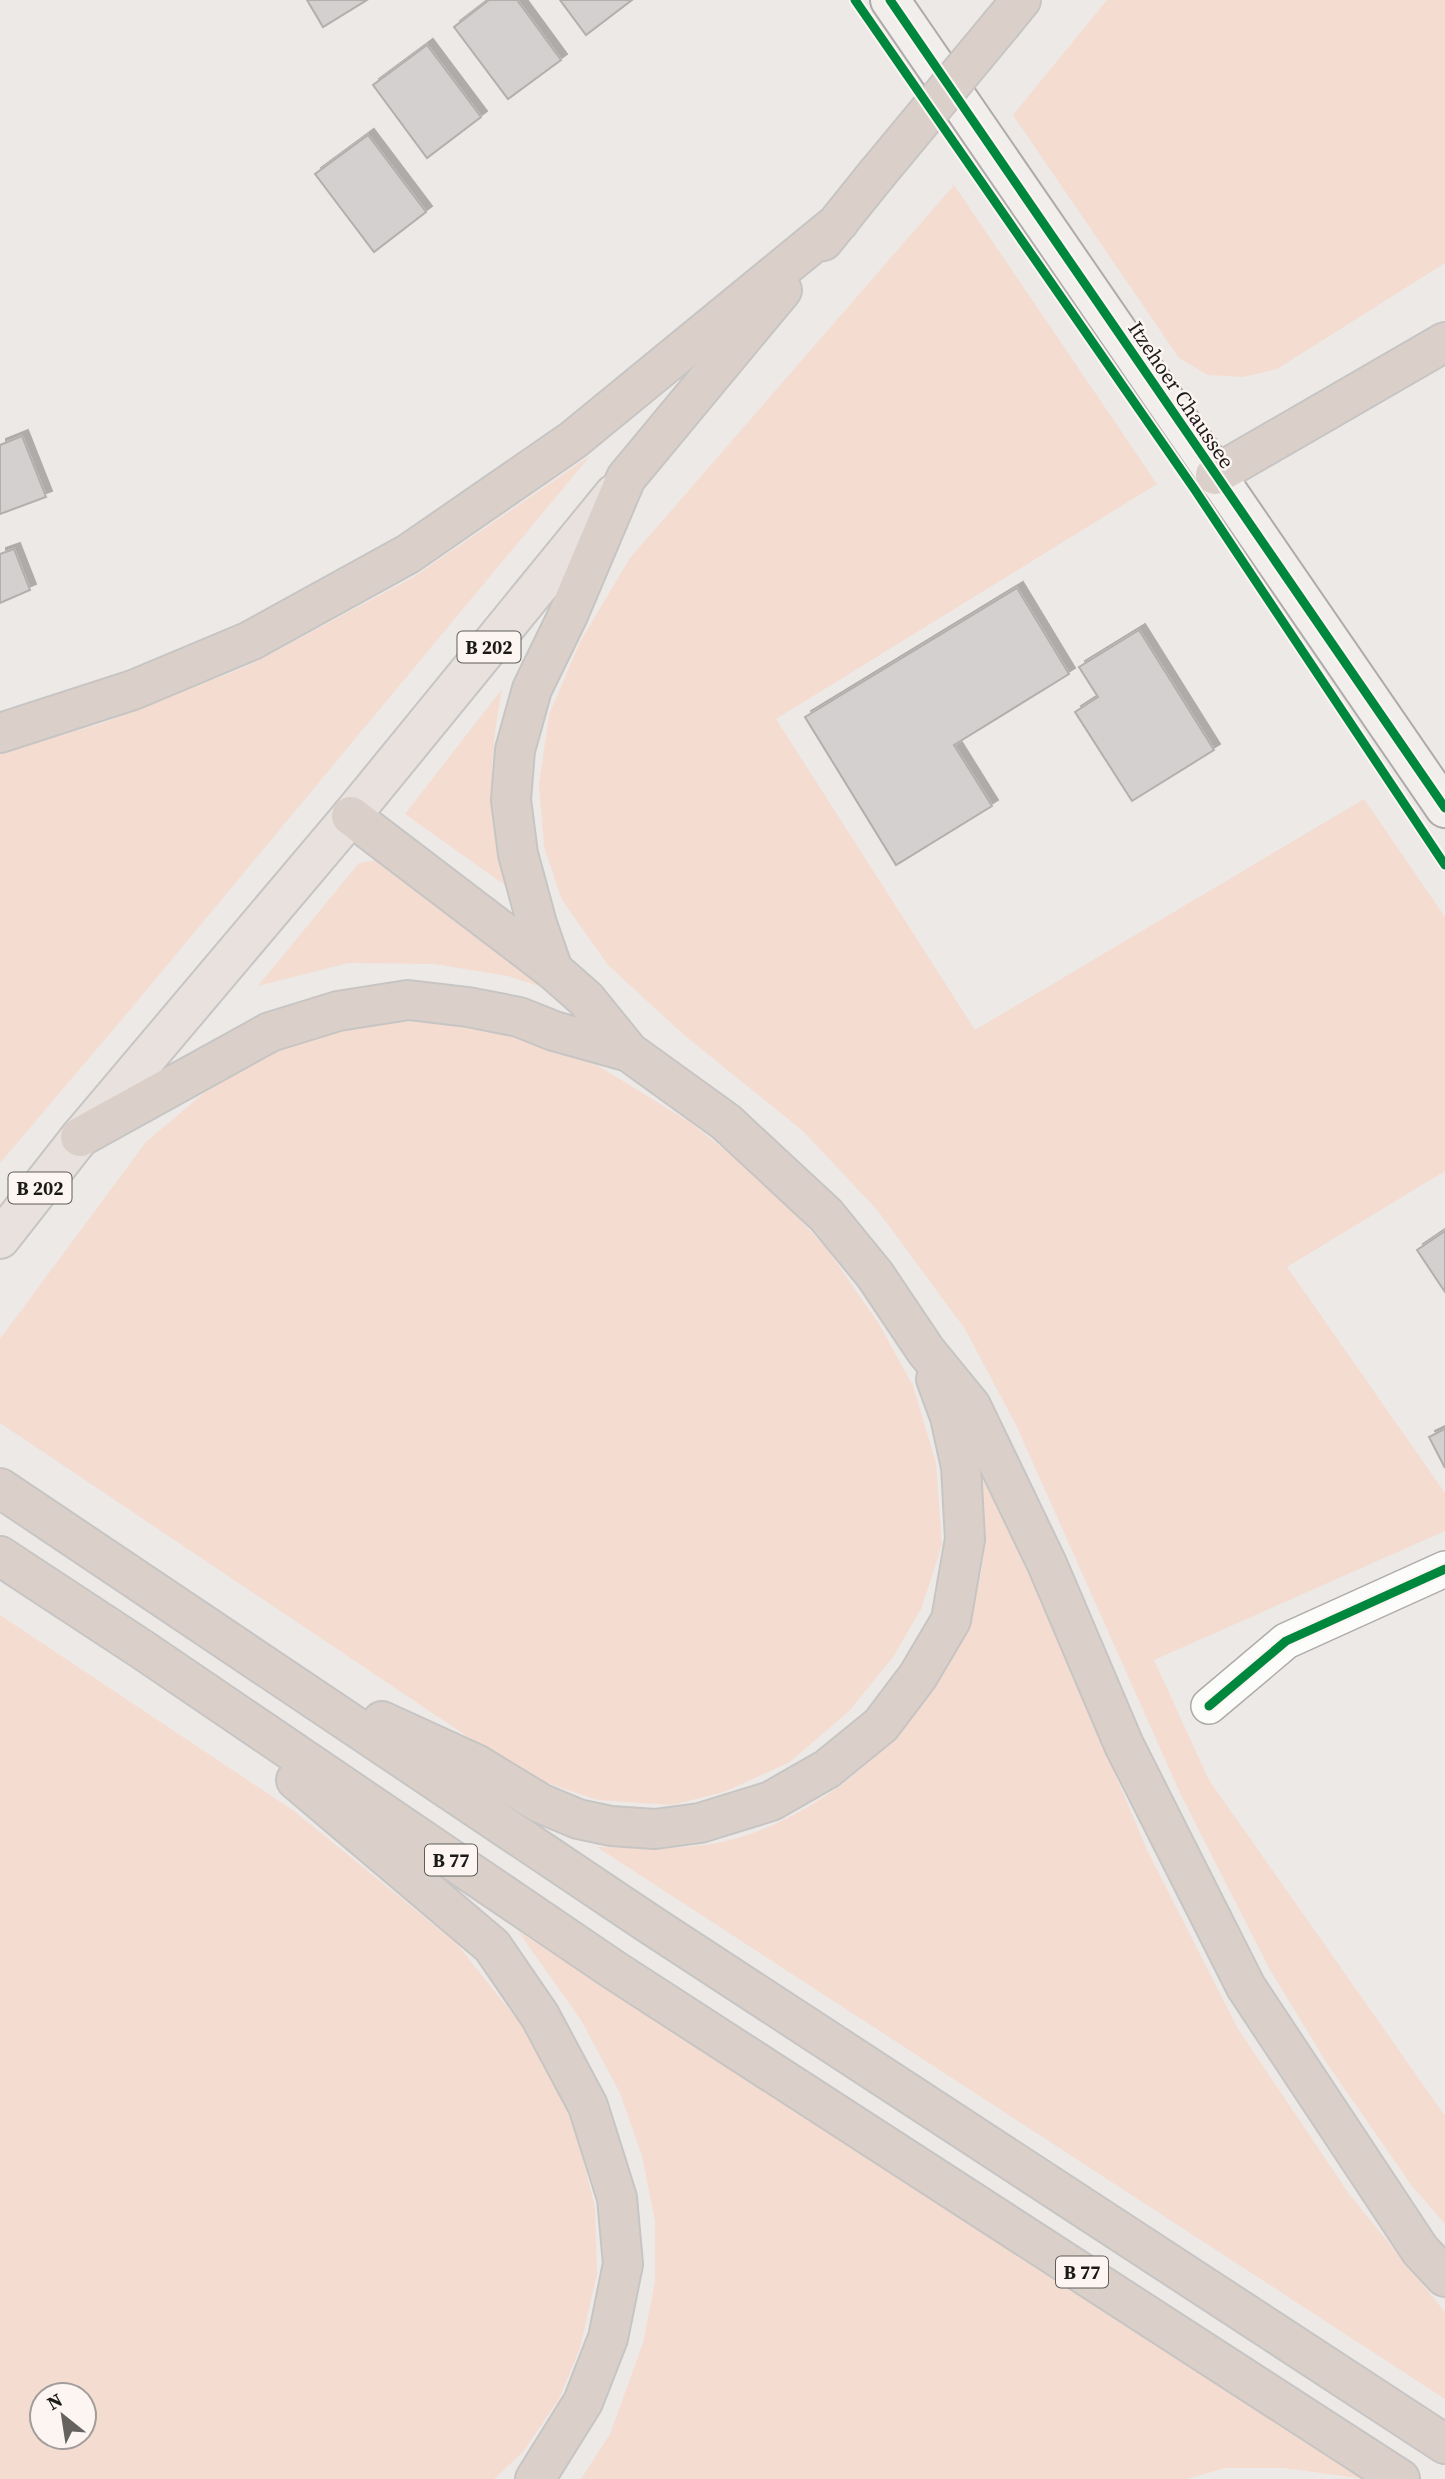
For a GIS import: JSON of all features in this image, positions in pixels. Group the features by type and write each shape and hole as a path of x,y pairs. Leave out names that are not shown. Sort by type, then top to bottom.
{"highway":[{"name":"B 202","path":"626,478 1012,11"},
{"path":"0,733 133,690 250,641 408,554 573,440 839,222"},
{"path":"1215,475 1445,342"},
{"path":"553,970 518,854 511,800 515,750 532,689 568,615 626,478"},
{"path":"351,816 553,970 586,999 629,1052 726,1122 826,1214 875,1275 926,1351 971,1406 1047,1564 1124,1745 1246,1987 1420,2250 1445,2277"},
{"path":"79,1137 270,1032 338,1011 408,1000 468,1007 519,1017 554,1031 629,1052"},
{"path":"279,1674 476,1764 540,1803 578,1819 611,1826 655,1829 700,1823 771,1801 827,1769 881,1724 918,1676 951,1620 965,1539 961,1467 950,1417 926,1351"},
{"name":"B 77","path":"0,1488 648,1923 1445,2444"},
{"name":"B 77","path":"0,1556 727,2046 1400,2479"},
{"path":"143,1650 492,1946 540,2016 588,2106 617,2198 623,2264 608,2339 583,2402 535,2479"}],"main road":[{"name":"B 202","path":"0,1239 79,1137 351,816 626,478"}],"street":[{"name":"Itzehoer Chaussee","path":"890,0 1445,808"},
{"path":"1209,1706 1286,1641 1445,1569"}],"shaded area":[{"path":"1107,0 1445,0 1445,263 1277,369 1243,377 1208,375 1179,358 1013,115"},
{"path":"954,185 1157,484 776,719 975,1030 1364,799 1445,917 1445,1171 1287,1267 1445,1493 1445,1531 1154,1660 1209,1780 1445,2116 1445,2224 1412,2186 1328,2065 1269,1968 1181,1795 1016,1425 965,1329 878,1211 803,1131 684,1035 608,965 562,900 544,847 539,785 549,715 580,642 630,558"},
{"path":"590,456 0,1163 0,753 103,723 248,666 412,578"},
{"path":"502,689 494,744 493,800 500,843 516,893 405,814"},
{"path":"383,859 569,996 508,976 434,964 348,963 258,986 359,863"},
{"path":"441,1021 535,1039 600,1067 691,1123 768,1185 827,1249 879,1324 913,1386 936,1463 942,1545 921,1609 893,1657 849,1711 790,1762 724,1792 672,1805 598,1800 541,1781 498,1757 0,1423 0,1339 146,1142 204,1093 285,1045 368,1022"},
{"path":"974,1439 1147,1850 1238,2029 1349,2194 1445,2312 1445,2399 597,1847 666,1848 734,1839 778,1822 821,1799 861,1769 898,1734 929,1694 954,1652 973,1606 985,1545 983,1499"},
{"path":"0,1615 294,1811 456,1943 528,2033 575,2128 595,2207 597,2274 580,2348 559,2399 523,2452 494,2479 0,2479"},
{"path":"518,1931 1366,2479 1284,2468 1225,2468 1187,2479 581,2479 610,2434 643,2343 655,2282 655,2221 642,2156 620,2093 581,2020"}],"building":[{"path":"307,0 367,0 323,27"},
{"path":"489,0 517,0 561,60 508,99 454,27"},
{"path":"560,0 632,0 586,35"},
{"path":"427,45 481,117 427,158 373,85"},
{"path":"368,135 426,212 374,252 315,174"},
{"path":"22,436 46,497 0,514 0,445"},
{"path":"14,549 30,590 0,603 0,554"},
{"path":"1017,588 1069,674 954,745 992,806 896,865 805,717"},
{"path":"1139,630 1214,750 1132,801 1075,712 1098,697 1079,667"},
{"path":"1445,1231 1445,1292 1417,1250"},
{"path":"1445,1429 1445,1468 1429,1437"}],"cycle path":[{"path":"855,0 1195,490 1445,865"},
{"path":"890,0 1445,808"},
{"path":"1209,1706 1286,1641 1445,1569"}]}
